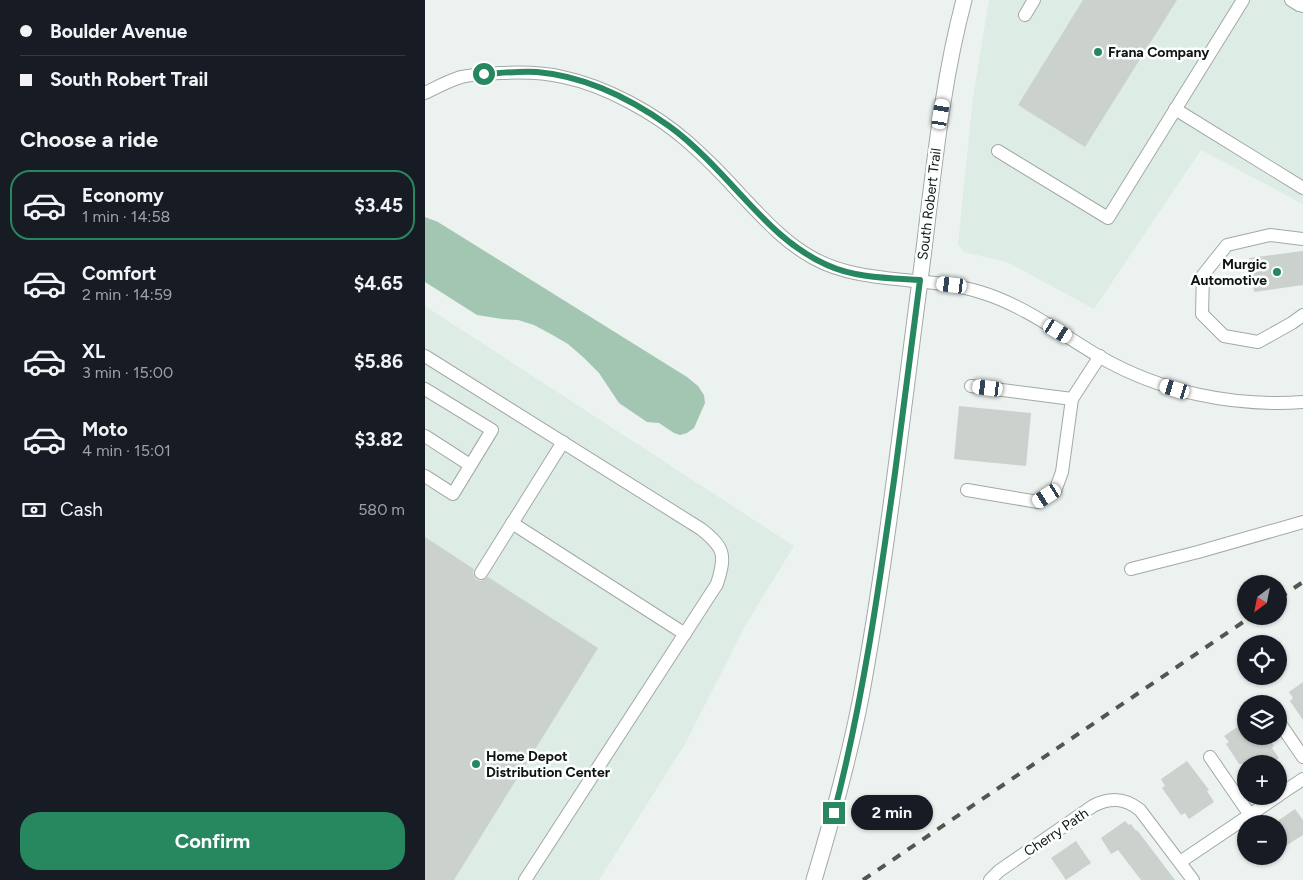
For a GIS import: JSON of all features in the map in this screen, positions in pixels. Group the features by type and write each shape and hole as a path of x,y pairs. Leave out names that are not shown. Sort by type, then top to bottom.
{"main road":[{"name":"South Robert Trail","path":"814,880 845,768 870,644 887,537 941,114 956,30 964,0"}],"street":[{"path":"1025,15 1034,0"},
{"path":"998,151 1108,218 1243,0"},
{"path":"1291,0 1303,6"},
{"path":"425,93 463,77 484,74 537,72 563,76 587,84 634,105 669,126 701,155 774,230 811,257 829,266 865,275 920,280 963,287 1001,299 1100,356 1157,384 1192,393 1251,402 1303,402"},
{"path":"1175,110 1303,188"},
{"path":"1303,239 1270,235 1227,245 1203,275 1201,314 1224,336 1258,342 1303,315"},
{"path":"425,356 701,530 715,540 721,549 721,570 717,584 525,880"},
{"path":"967,490 1039,502 1055,490 1063,472 1072,399 1100,356"},
{"path":"971,386 1072,399"},
{"path":"425,389 492,430 453,494 425,476"},
{"path":"425,436 470,465"},
{"path":"481,573 563,442"},
{"path":"1131,569 1303,522"},
{"path":"512,523 685,634"},
{"path":"1287,734 1303,757"},
{"path":"1210,757 1250,815 1265,805"},
{"path":"1287,790 1303,779"},
{"name":"Cherry Path","path":"990,880 999,871 1099,802 1113,800 1128,802 1145,815 1180,862"},
{"path":"1193,880 1180,862 1237,824"}],"shaded area":[{"path":"989,0 1303,0 1303,204 1201,150 1094,309 1007,262 964,252 958,244 973,98"},
{"path":"425,217 438,222 687,377 698,386 704,395 705,403 694,428 680,435 659,423 647,422 619,403 599,373 568,344 534,325 518,320 477,315 425,282"},
{"path":"425,306 794,546 745,626 685,744 599,880 425,880"}],"building":[{"name":"Frana Company","path":"1083,0 1177,0 1085,147 1018,105"},
{"name":"Murgic Automotive","path":"1303,251 1303,285 1254,292 1249,258"},
{"path":"959,406 1031,413 1026,466 954,459"},
{"name":"Home Depot Distribution Center","path":"425,537 474,569 473,573 476,580 481,581 488,577 598,648 454,880 425,880"},
{"path":"1303,682 1303,720 1290,701 1293,698 1289,692"},
{"path":"1237,727 1237,745 1273,745 1272,748 1277,755 1237,755 1237,761 1226,744 1229,742 1224,736"},
{"path":"1187,761 1209,790 1207,791 1214,802 1189,819 1185,813 1181,815 1162,788 1165,786 1161,779"},
{"path":"1295,809 1303,820 1303,835 1287,845 1287,815"},
{"path":"1125,821 1137,830 1175,880 1141,880 1118,850 1111,854 1101,838"},
{"path":"1076,841 1091,863 1066,880 1051,858"}],"railway":[{"path":"1287,593 1303,582"},
{"path":"863,880 1239,625"}],"place":[{"name":"Frana Company","path":"1098,52"},
{"name":"Murgic Automotive","path":"1277,272"},
{"name":"Home Depot Distribution Center","path":"476,764"}],"route":[{"path":"484,74 537,72 563,76 612,94 669,126 740,193 774,230 811,257 845,271 865,275 920,280 887,537 870,644 834,813"}]}
